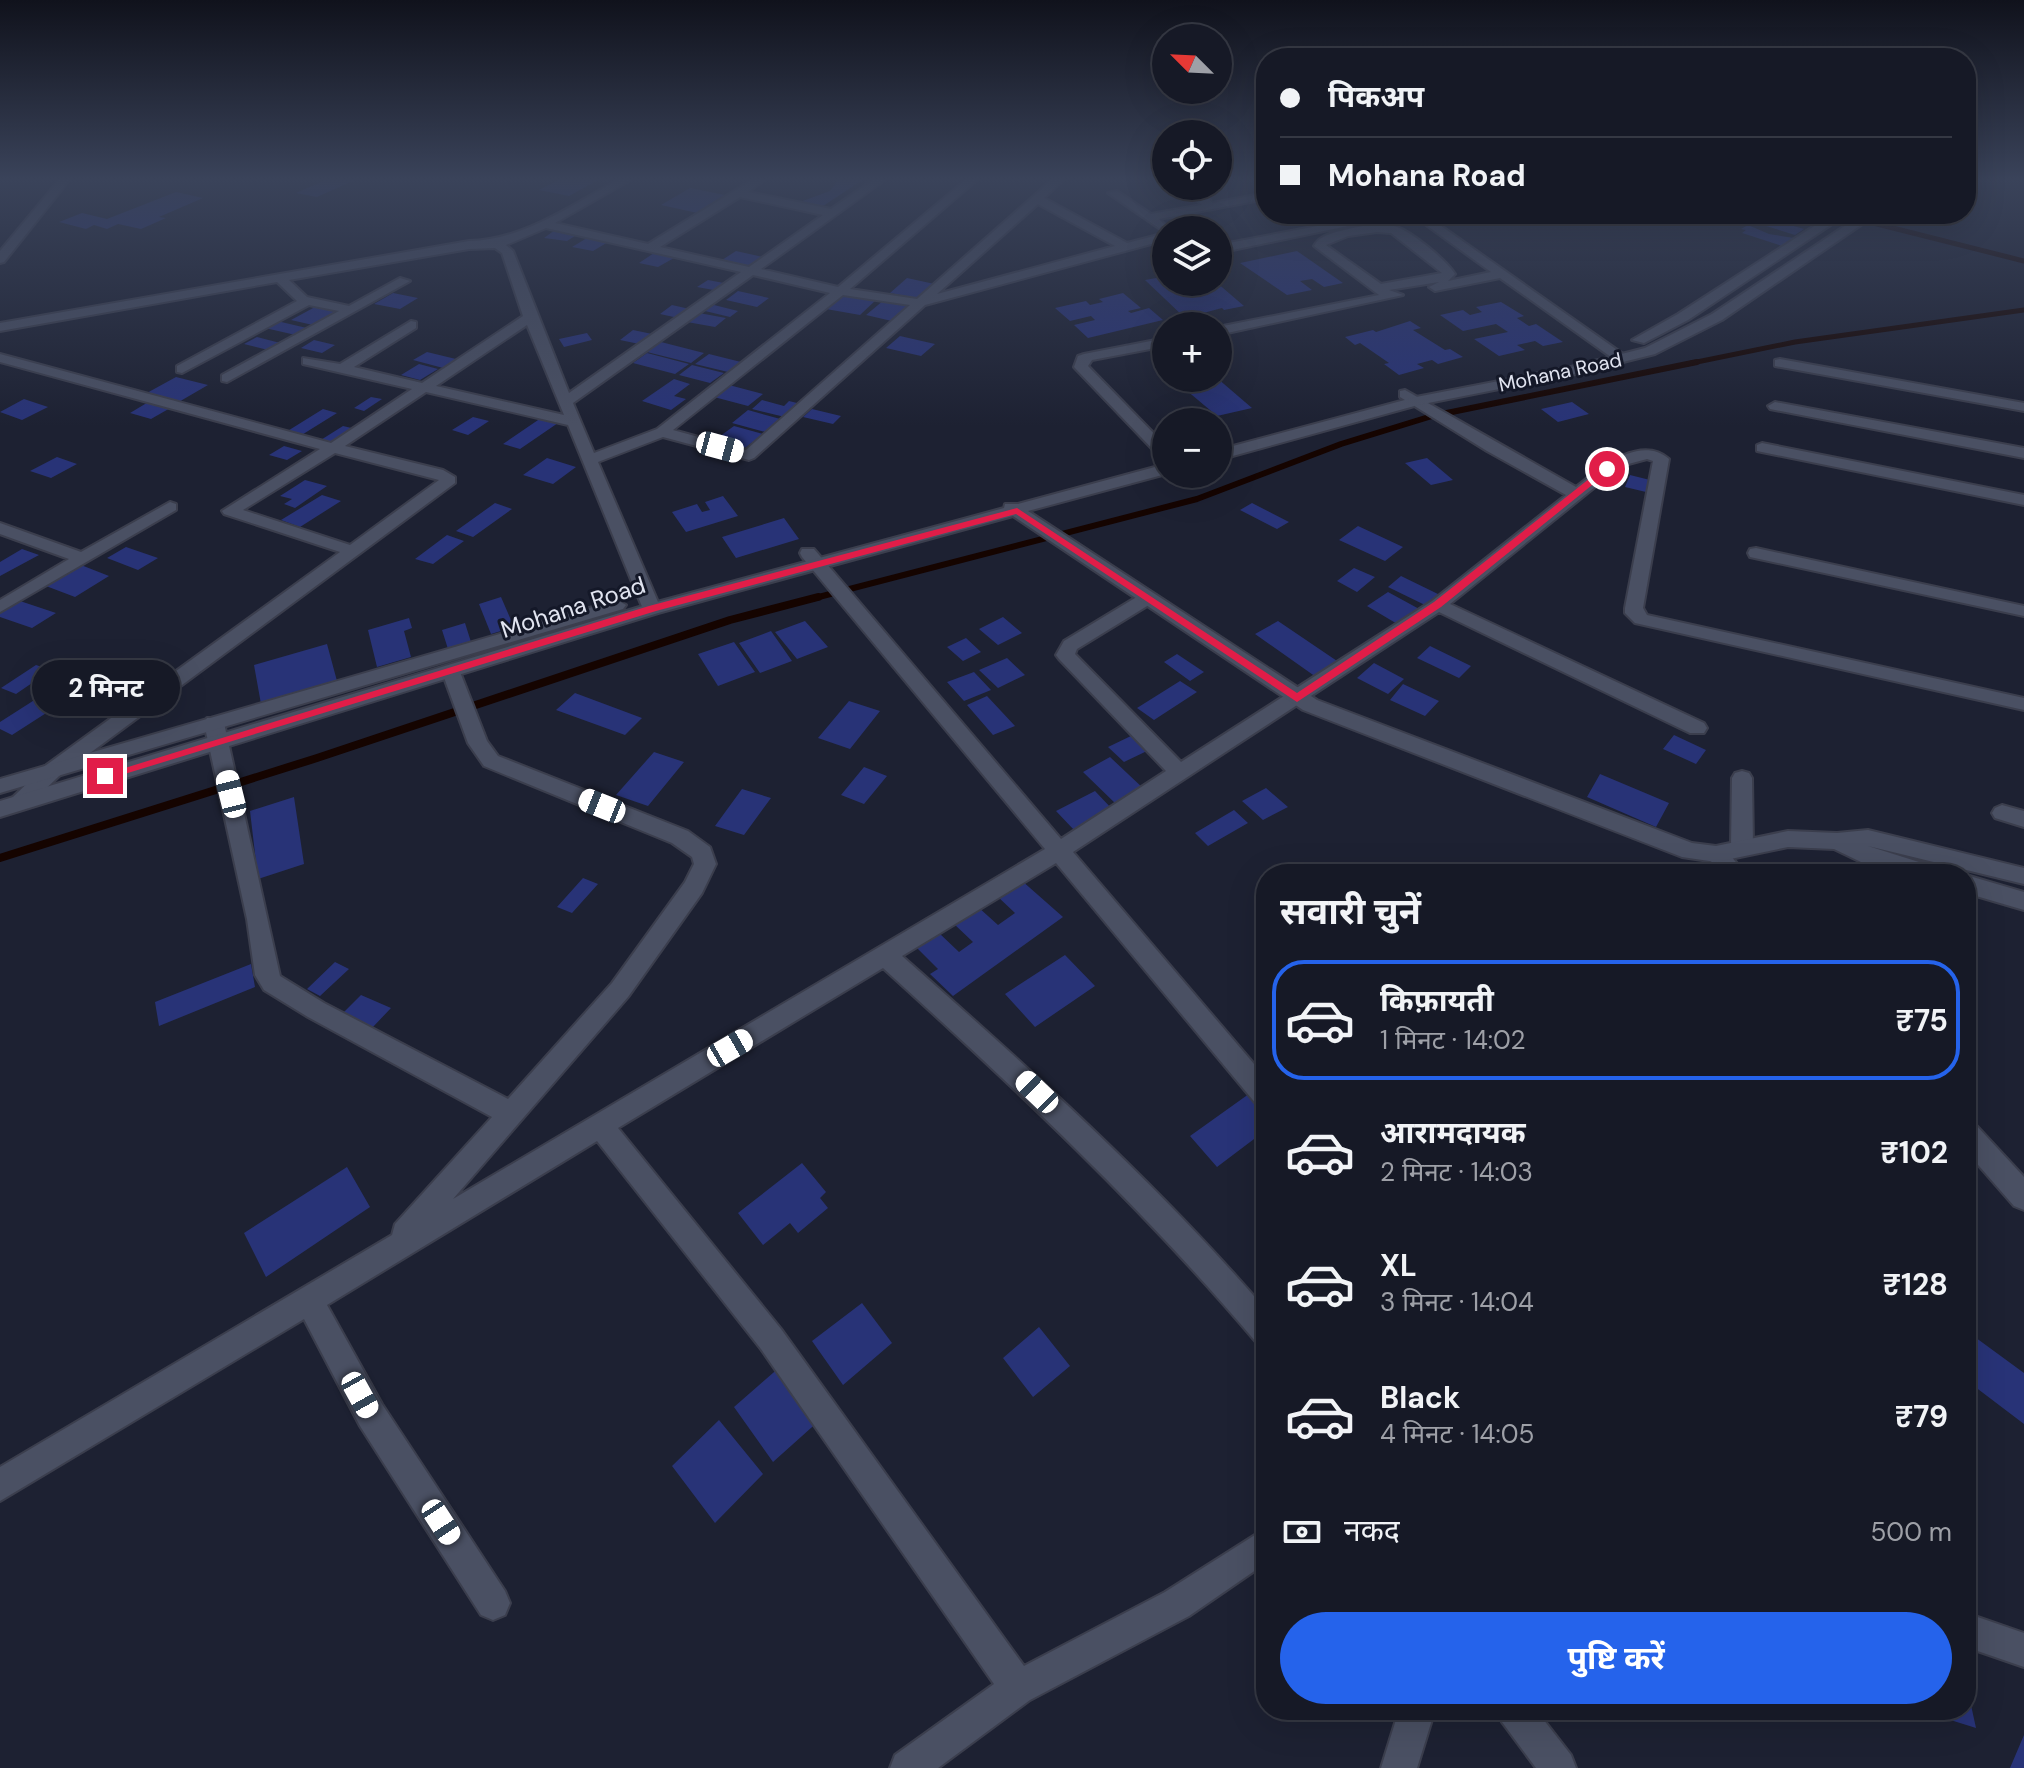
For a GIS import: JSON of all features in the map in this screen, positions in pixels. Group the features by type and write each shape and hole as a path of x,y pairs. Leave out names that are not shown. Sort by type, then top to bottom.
{"street":[{"path":"0,327 370,262"},
{"path":"511,262 530,317 649,602"},
{"path":"706,262 840,291 919,303 1076,262"},
{"path":"566,402 763,262"},
{"path":"590,460 662,432 875,262"},
{"path":"662,432 749,455 965,262"},
{"path":"1342,262 1384,292 1500,274"},
{"path":"1232,328 1444,278 1449,274 1438,262"},
{"path":"1483,262 1623,359"},
{"name":"Mohana Road","path":"1232,437 1608,351 1683,317 1769,262"},
{"name":"Mohana Road","path":"1232,451 1411,398 1623,359 1664,345 1717,317 1800,262"},
{"path":"278,277 298,297 351,310"},
{"path":"227,378 404,281"},
{"path":"182,369 307,301"},
{"path":"352,551 230,511 426,388 530,317"},
{"path":"342,369 411,325"},
{"path":"1152,345 1089,357 1083,359 1081,367 1152,441"},
{"path":"0,358 333,448 438,473 450,480 52,771 19,803"},
{"path":"308,361 575,422"},
{"path":"1780,363 2024,407"},
{"path":"1411,398 1576,494"},
{"path":"1775,406 2024,453"},
{"path":"1762,448 2024,500"},
{"path":"0,1485 1057,852 1438,605 1616,463 1648,454 1660,457 1634,608 1636,616 1641,619 2024,704"},
{"name":"Mohana Road","path":"1010,505 1152,459"},
{"name":"Mohana Road","path":"0,809 216,732 649,602 1010,505 1152,472"},
{"path":"1010,505 1297,698 1333,715 1690,851 1716,854 1742,846 1788,839 1837,841 1857,837 1880,839 2024,876"},
{"path":"0,607 170,507"},
{"path":"0,528 81,558"},
{"path":"1756,553 2024,611"},
{"path":"812,559 1256,1085"},
{"path":"1146,599 1070,645 1065,655 1179,772"},
{"name":"Mohana Road","path":"0,786 451,672 649,602"},
{"path":"1438,605 1697,728"},
{"path":"391,1250 620,990 694,887 705,864 702,853 680,837 491,761 478,743 451,672"},
{"path":"216,732 267,975 272,983 316,1010 511,1114"},
{"path":"1742,778 1742,846"},
{"path":"2002,813 2024,819"},
{"path":"1837,841 1896,864"},
{"path":"1716,854 1726,864"},
{"path":"1976,887 2024,901"},
{"path":"886,956 1016,1072 1139,1192 1256,1321"},
{"path":"600,1125 771,1339 1018,1688"},
{"path":"1976,1143 2024,1197"},
{"path":"309,1300 371,1415 493,1603"},
{"path":"908,1768 1018,1688 1177,1604 1256,1551"},
{"path":"1976,1633 2024,1650"},
{"path":"1399,1768 1414,1720"},
{"path":"1522,1720 1558,1768"}],"building":[{"path":"641,262 668,262 658,267 639,263"},
{"path":"729,262 756,262 750,266"},
{"path":"1312,262 1343,283 1324,287 1312,279 1300,281 1312,290 1287,295 1240,263"},
{"path":"907,278 939,285 922,299 890,293"},
{"path":"708,280 729,284 719,291 697,287"},
{"path":"738,291 769,298 757,307 726,300"},
{"path":"393,293 418,298 400,309 374,304"},
{"path":"844,293 877,299 860,315 826,309"},
{"path":"1123,293 1141,308 1128,311 1131,313 1149,308 1154,312 1152,323 1088,338 1074,325 1095,320 1091,316 1070,321 1055,308 1086,301 1090,305 1103,302 1099,299"},
{"path":"1162,296 1232,296 1244,306 1207,312 1179,312"},
{"path":"884,300 914,306 896,322 866,315"},
{"path":"1501,302 1524,316 1517,318 1529,326 1536,324 1563,342 1543,346 1535,341 1517,345 1525,350 1499,356 1474,339 1508,332 1496,324 1463,331 1440,315 1463,310 1470,315 1482,312 1476,307"},
{"path":"672,305 694,310 683,319 660,314"},
{"path":"714,305 738,311 730,317 705,311"},
{"path":"315,307 340,313 317,326 291,320"},
{"path":"699,313 726,318 715,327 687,322"},
{"path":"277,321 311,329 300,336 265,328"},
{"path":"1410,321 1421,328 1413,330 1463,357 1438,364 1432,360 1417,364 1424,368 1399,375 1384,364 1389,363 1360,343 1355,345 1345,337 1373,330 1376,332"},
{"path":"633,330 657,335 644,345 620,340"},
{"path":"587,333 592,340 564,347 559,339"},
{"path":"900,336 935,344 921,356 886,348"},
{"path":"257,337 284,344 272,351 244,344"},
{"path":"314,340 335,345 322,353 301,348"},
{"path":"661,342 704,353 691,363 647,352"},
{"path":"427,352 460,360 447,369 413,360"},
{"path":"647,353 689,364 675,374 633,363"},
{"path":"709,354 741,362 728,372 695,364"},
{"path":"419,364 438,369 420,380 401,375"},
{"path":"692,365 724,373 710,383 679,375"},
{"path":"176,377 208,385 177,403 145,394"},
{"path":"674,379 690,384 674,396 686,399 671,410 642,401"},
{"path":"729,385 763,394 748,406 714,397"},
{"path":"1232,391 1252,408 1232,413 1232,408 1207,408 1188,392"},
{"path":"371,397 382,399 364,411 354,408"},
{"path":"24,399 48,407 22,420 0,412"},
{"path":"762,400 784,406 789,401 805,405 789,418 752,409"},
{"path":"150,401 172,407 151,419 130,413"},
{"path":"1572,402 1589,414 1558,422 1541,409"},
{"path":"323,409 337,413 300,436 286,432"},
{"path":"812,409 841,416 833,424 803,417"},
{"path":"748,410 784,420 769,433 732,423"},
{"path":"473,417 489,421 468,435 452,430"},
{"path":"541,418 558,423 520,449 503,444"},
{"path":"343,426 360,430 333,448 316,443"},
{"path":"734,426 763,434 745,448 716,439"},
{"path":"284,446 302,451 287,460 269,455"},
{"path":"57,457 77,464 51,478 30,471"},
{"path":"547,458 576,467 553,484 523,475"},
{"path":"1427,458 1453,480 1431,485 1405,463"},
{"path":"1630,475 1650,480 1646,492 1625,487"},
{"path":"305,480 327,486 295,508 284,504 292,499 280,496"},
{"path":"322,495 341,501 300,527 281,520"},
{"path":"723,496 738,516 686,532 672,512 697,504 702,512 710,510 705,502"},
{"path":"495,503 512,509 473,537 456,531"},
{"path":"1252,503 1289,522 1277,529 1240,510"},
{"path":"784,518 799,539 736,558 722,537"},
{"path":"1358,526 1403,547 1385,561 1339,540"},
{"path":"447,535 464,541 433,564 415,559"},
{"path":"126,547 158,558 138,570 107,558"},
{"path":"22,549 39,555 0,576 0,562"},
{"path":"81,565 109,576 75,597 46,586"},
{"path":"1354,568 1375,577 1357,592 1337,581"},
{"path":"1401,576 1440,595 1427,606 1388,587"},
{"path":"1388,592 1421,610 1399,625 1367,606"},
{"path":"501,597 514,627 491,634 479,604"},
{"path":"20,601 56,613 32,628 0,617 0,613"},
{"path":"1003,617 1022,633 998,645 979,629"},
{"path":"409,618 412,628 404,631 411,657 377,667 368,630"},
{"path":"805,621 828,647 797,659 775,632"},
{"path":"1278,621 1340,663 1316,677 1255,634"},
{"path":"465,623 471,642 448,649 442,630"},
{"path":"771,631 792,661 760,673 739,643"},
{"path":"966,638 981,652 963,661 947,647"},
{"path":"734,642 755,672 718,686 698,654"},
{"path":"327,644 337,681 261,704 254,665"},
{"path":"1430,646 1471,666 1459,678 1417,658"},
{"path":"1177,654 1204,672 1190,681 1164,662"},
{"path":"1007,658 1025,675 998,688 979,670"},
{"path":"1374,663 1404,679 1388,694 1357,678"},
{"path":"36,665 51,670 16,694 1,688"},
{"path":"974,672 991,690 964,701 947,682"},
{"path":"1180,681 1197,692 1154,720 1137,708"},
{"path":"1403,684 1439,701 1425,716 1390,700"},
{"path":"575,693 642,718 625,735 556,710"},
{"path":"987,696 1015,726 993,735 967,705"},
{"path":"36,699 54,708 12,735 0,729 0,722"},
{"path":"849,701 880,711 850,749 818,738"},
{"path":"1133,735 1149,750 1124,762 1108,747"},
{"path":"1674,735 1706,750 1696,764 1663,749"},
{"path":"654,752 684,762 648,806 616,795"},
{"path":"1110,757 1145,790 1117,805 1083,772"},
{"path":"864,767 887,776 864,804 841,795"},
{"path":"1600,774 1669,803 1656,827 1587,797"},
{"path":"1266,788 1288,807 1263,820 1242,801"},
{"path":"742,789 771,798 744,835 715,826"},
{"path":"1095,791 1113,810 1074,830 1056,811"},
{"path":"294,797 304,864 258,879 250,811"},
{"path":"1234,810 1248,823 1208,846 1195,833"},
{"path":"583,878 598,884 572,913 557,907"},
{"path":"1021,880 1063,917 953,996 930,974 938,969 917,948 939,933 959,952 973,942 953,923 978,907 998,925 1015,913 997,896"},
{"path":"1065,955 1095,986 1035,1027 1005,994"},
{"path":"335,962 349,969 320,996 307,989"},
{"path":"251,964 255,987 159,1026 155,1002"},
{"path":"361,995 391,1008 372,1028 343,1013"},
{"path":"1253,1091 1256,1094 1256,1138 1217,1167 1190,1136"},
{"path":"802,1163 826,1192 820,1198 828,1208 798,1233 790,1223 763,1245 738,1213"},
{"path":"347,1167 370,1207 266,1277 244,1233"},
{"path":"862,1303 892,1343 843,1385 812,1341"},
{"path":"1039,1327 1070,1366 1033,1397 1003,1358"},
{"path":"1976,1338 2024,1373 2024,1424 1976,1388"},
{"path":"781,1366 821,1419 773,1462 734,1407"},
{"path":"719,1420 763,1474 715,1523 672,1466"},
{"path":"1950,1720 1974,1720 1976,1728"},
{"path":"2024,1735 2024,1768 2010,1768"}],"waterway":[{"path":"1687,364 1795,342 2024,310"},
{"path":"811,599 1197,499 1341,444 1432,416 1697,362"},
{"path":"0,858 317,758 730,620 818,597"}],"route":[{"path":"105,776 652,609 1017,510 1297,698 1438,605 1607,469"}]}
